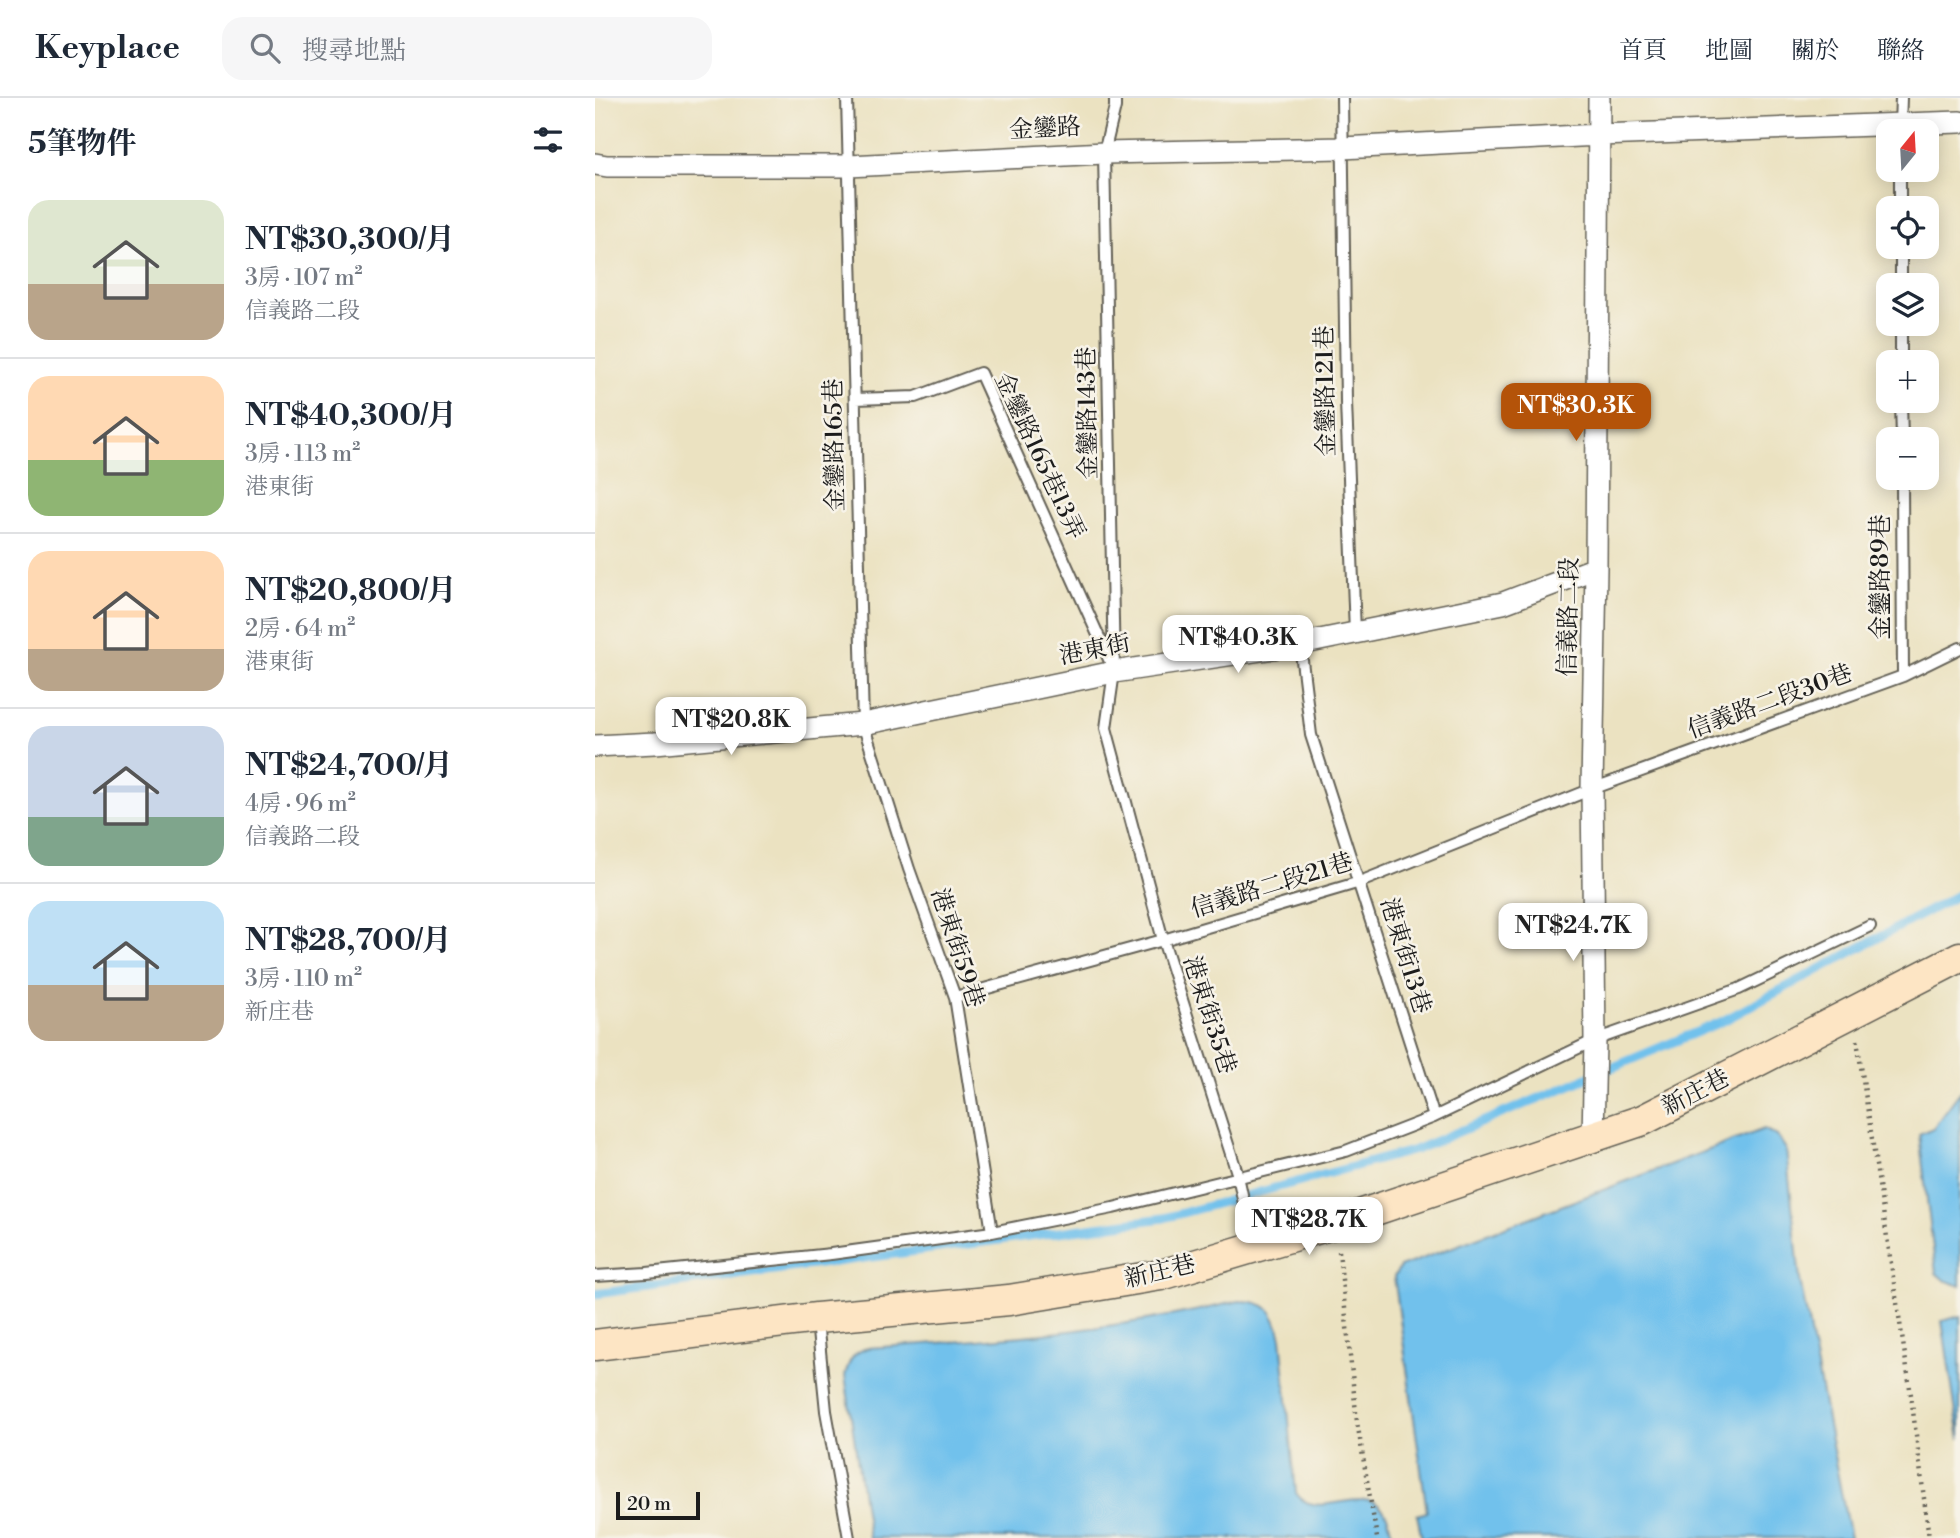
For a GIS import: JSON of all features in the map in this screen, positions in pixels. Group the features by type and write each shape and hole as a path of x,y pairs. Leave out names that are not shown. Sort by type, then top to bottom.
{"street":[{"name":"信義路二段","path":"1593,1138 1595,1040 1592,789 1597,568 1599,98"},
{"name":"金鑾路","path":"1939,124 1960,122"},
{"name":"金鑾路","path":"595,164 849,166 1104,153 1342,148 1599,135 1876,128"},
{"name":"港東街","path":"595,746 863,724 1114,672 1300,644 1503,603 1597,568"},
{"name":"新庄巷","path":"595,1345 817,1318 1009,1300 1161,1275 1336,1223 1643,1120 1960,957"}],"lane":[{"name":"金鑾路165巷","path":"846,98 863,724"},
{"name":"金鑾路143巷","path":"1114,672 1104,153 1115,98"},
{"name":"金鑾路121巷","path":"1342,98 1346,401 1355,632"},
{"path":"1900,119 1901,98"},
{"name":"金鑾路165巷13弄","path":"855,399 916,397 980,373 1114,672"},
{"name":"金鑾路89巷","path":"1902,490 1903,676"},
{"name":"港東街13巷","path":"1300,644 1311,735 1434,1117"},
{"name":"信義路二段30巷","path":"1592,789 1903,676 1960,648"},
{"name":"港東街35巷","path":"1114,672 1106,728 1163,940 1238,1176 1254,1248"},
{"name":"港東街59巷","path":"863,724 909,869 955,997 992,1232"},
{"name":"信義路二段21巷","path":"955,997 1360,882 1592,789"},
{"path":"595,1276 831,1254 992,1232 1113,1208 1346,1151 1434,1117 1595,1040 1739,989 1870,926"},
{"path":"817,1318 826,1411 849,1538"}],"path":[{"path":"1847,1017 1856,1036 1911,1395 1929,1538"},
{"path":"1336,1223 1357,1422 1377,1538"}],"water":[{"path":"1960,1092 1960,1286 1944,1280 1936,1273 1919,1134 1933,1128"},
{"path":"1764,1129 1777,1136 1786,1149 1800,1280 1850,1538 1422,1538 1417,1515 1427,1512 1394,1277 1400,1267"},
{"path":"1239,1301 1257,1303 1269,1309 1279,1329 1296,1493 1305,1502 1317,1505 1368,1500 1379,1505 1387,1516 1393,1538 869,1538 845,1376 850,1362 858,1352 867,1348 1007,1338 1101,1327"},
{"path":"1960,1316 1960,1439 1942,1321"}],"waterway":[{"path":"595,1294 1164,1218 1415,1150 1721,1022 1960,894"}]}
